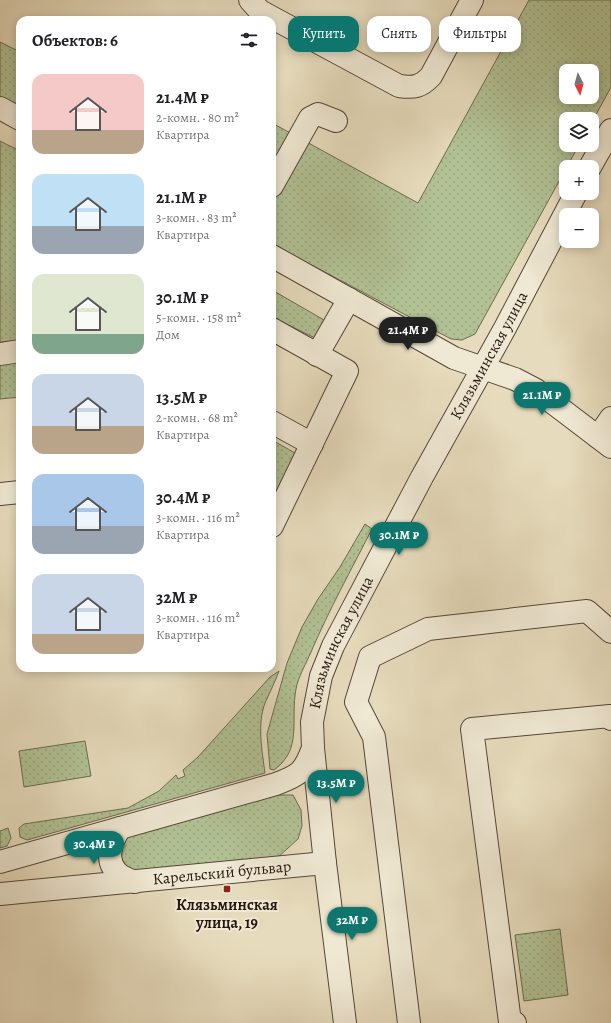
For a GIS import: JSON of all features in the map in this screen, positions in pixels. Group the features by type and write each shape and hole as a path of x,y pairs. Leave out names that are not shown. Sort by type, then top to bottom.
{"street":[{"path":"250,0 260,11 269,16"},
{"path":"276,20 399,86 414,88 424,84 431,76 472,0"},
{"path":"0,108 16,117"},
{"path":"276,179 310,118 318,114 336,121"},
{"path":"594,160 611,130"},
{"name":"Клязьминская улица","path":"345,1023 325,863 312,722 321,676 333,646 422,477 572,200"},
{"path":"276,258 454,358 515,379 536,390 605,442 611,418"},
{"path":"317,355 350,299"},
{"path":"276,332 347,371 276,518"},
{"path":"0,354 16,352"},
{"path":"276,424 312,444"},
{"path":"0,494 16,492"},
{"path":"409,1023 374,737 356,702 370,657 428,629 587,611 611,632"},
{"path":"515,1023 510,1022 472,729 611,716"},
{"path":"0,862 292,778 306,766 314,748"},
{"path":"120,828 110,843 110,860 119,874 135,882"},
{"name":"Карельский бульвар","path":"0,894 325,863"}],"green space":[{"path":"529,0 611,0 611,87 597,112 559,112 559,152 575,152 571,160 559,160 559,181 475,334 462,340 451,339 276,246 276,125 418,203 501,52 521,52 520,16"},
{"path":"0,42 16,50 16,108 0,99"},
{"path":"0,141 16,149 16,345 0,347"},
{"path":"276,292 324,320 315,338 276,319"},
{"path":"16,361 16,397 0,399 0,363"},
{"path":"276,442 295,453 276,499"},
{"path":"365,524 372,529 340,590 298,680 295,701 294,733 289,753 283,762 274,770 270,769 267,734 287,663 302,627"},
{"path":"279,671 265,703 261,720 261,738 265,773 27,840 20,837 19,828 24,824 128,808 159,791 176,775 178,779 185,776 183,770 198,757 270,677"},
{"path":"85,741 91,776 24,787 19,751"},
{"path":"274,795 293,795 301,810 302,826 298,839 277,858 137,875 118,862 122,840 134,834"},
{"path":"8,828 11,838 7,846 0,848 0,831"},
{"path":"560,929 568,995 524,1001 515,935"}],"place":[{"name":"Клязьминская улица, 19","path":"227,889"}]}
